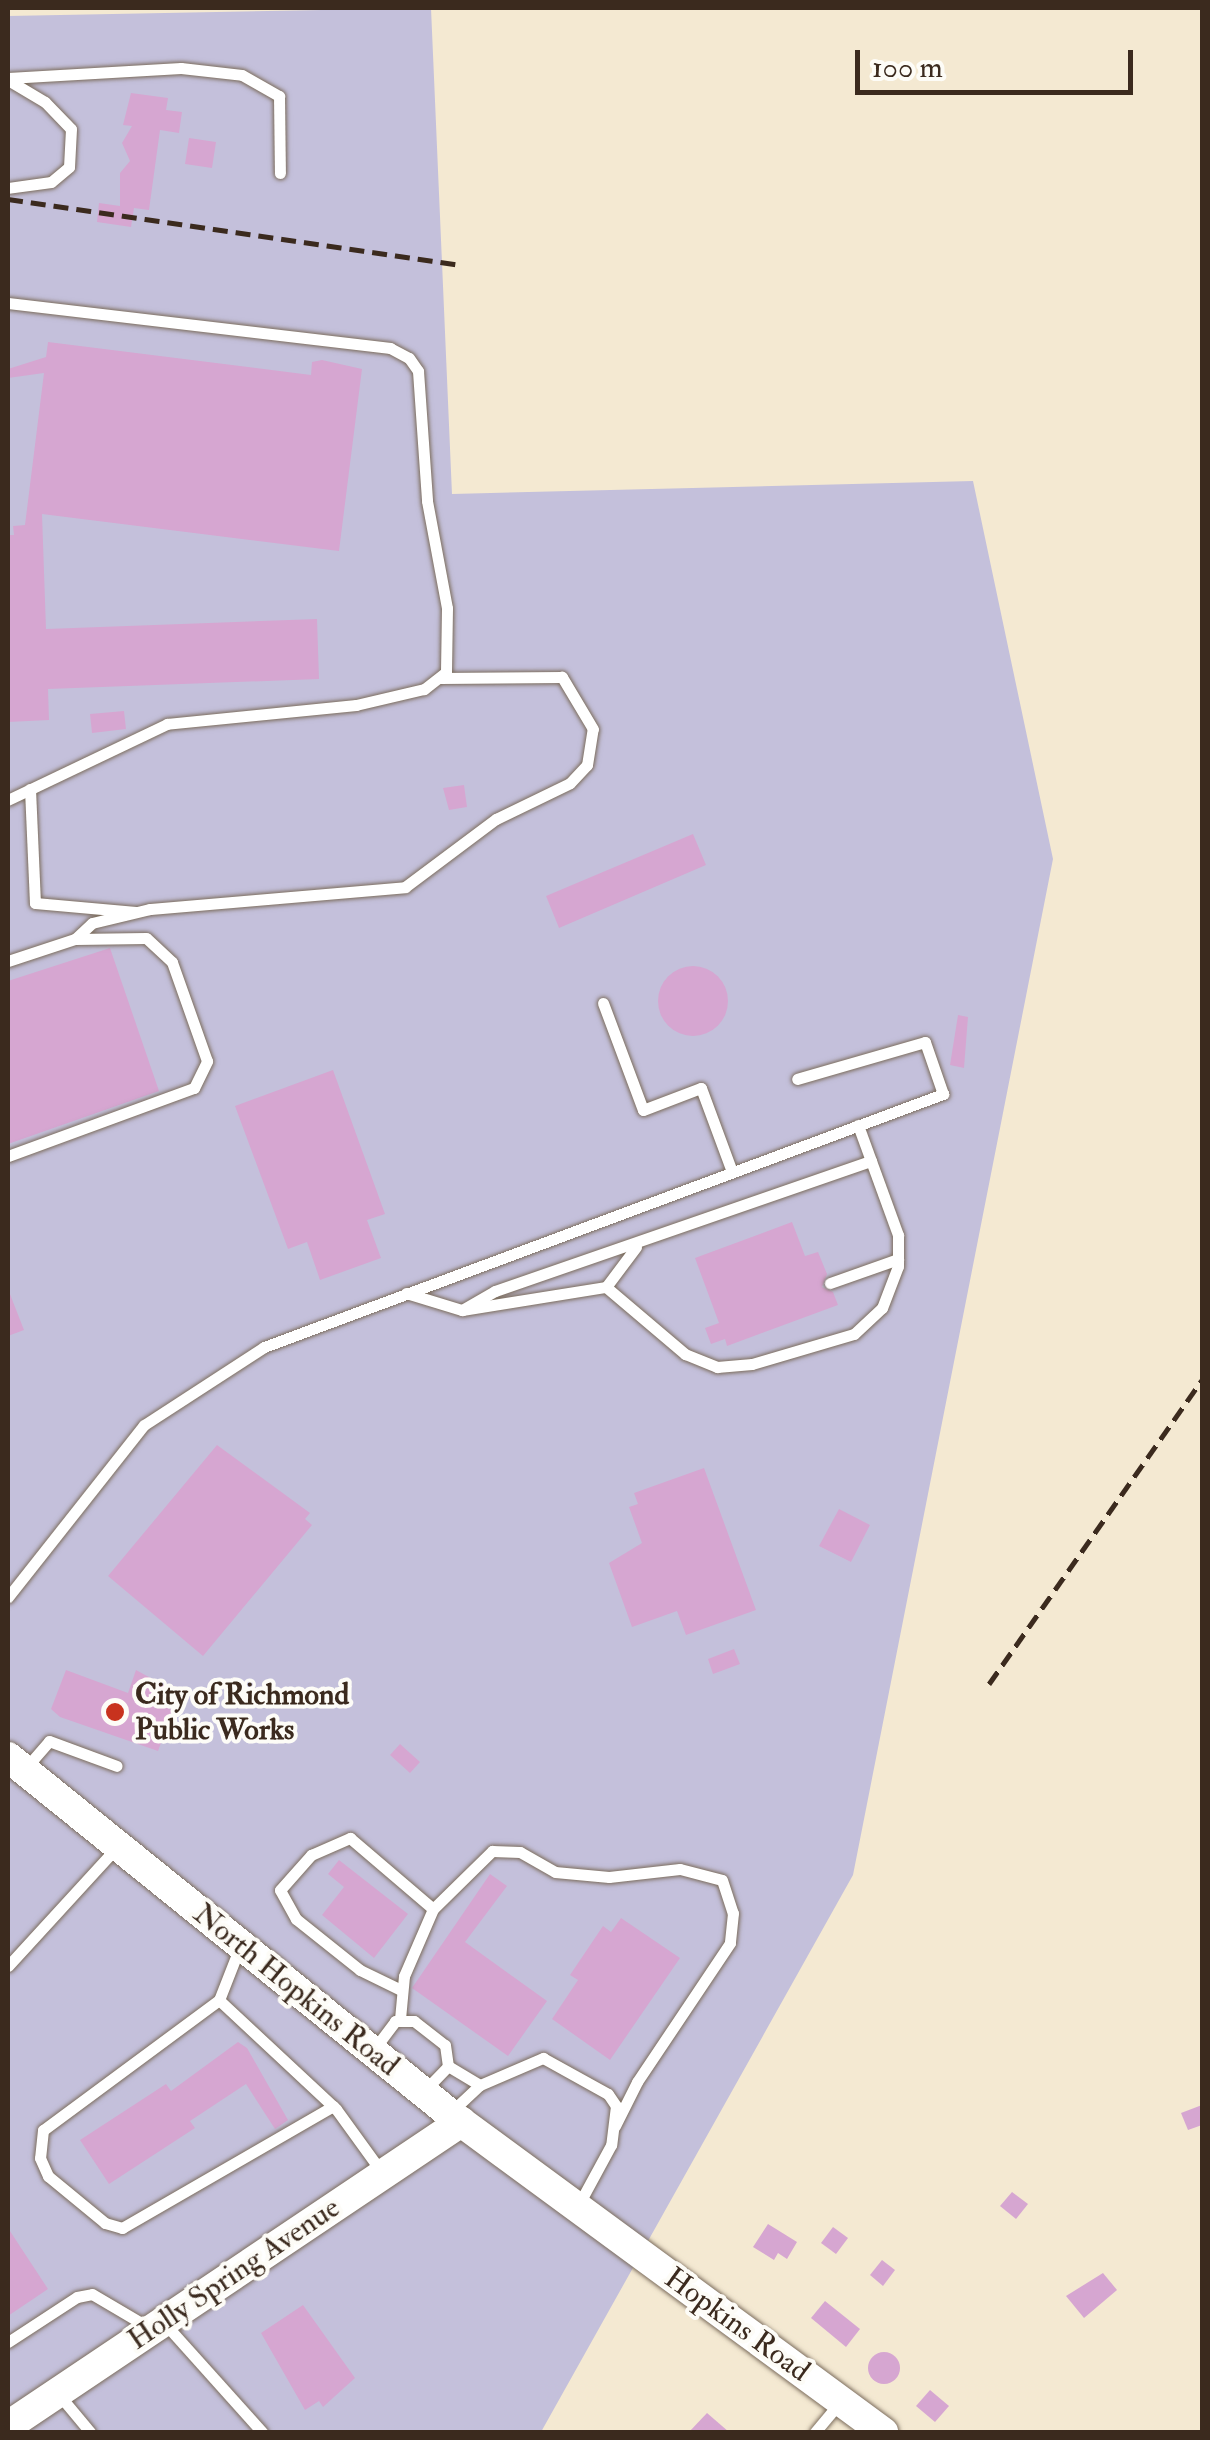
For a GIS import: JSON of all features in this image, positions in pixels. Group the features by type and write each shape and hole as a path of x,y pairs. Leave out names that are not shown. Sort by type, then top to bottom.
{"main road":[{"name":"North Hopkins Road","path":"16,1764 455,2118 583,2212"},
{"name":"Holly Spring Avenue","path":"8,2426 383,2174 455,2118"},
{"name":"Hopkins Road","path":"583,2212 883,2432"}],"lane":[{"path":"8,79 180,68 242,74 279,96 280,173"},
{"path":"8,79 46,102 71,129 68,167 51,182 8,188"},
{"path":"8,303 390,348 409,358 418,371 427,501 447,608 446,672 424,689 356,705 167,724 8,800"},
{"path":"75,939 92,923 136,912 405,887 496,819 570,783 588,766 593,729 562,677 440,678"},
{"path":"30,790 35,903 136,912"},
{"path":"8,961 75,939 146,938 172,962 208,1062 194,1088 8,1156"},
{"path":"602,1003 643,1110 701,1088 732,1172"},
{"path":"8,1597 123,1450 165,1407 264,1347 943,1094 925,1042 796,1080"},
{"path":"606,1287 685,1354 735,1368 854,1334 882,1308 898,1258 898,1235 858,1125"},
{"path":"462,1310 496,1291 636,1247 871,1162"},
{"path":"406,1293 462,1310 606,1287 636,1247"},
{"path":"830,1284 898,1258"},
{"path":"16,1764 48,1741 117,1766"},
{"path":"401,1990 360,1970 296,1918 280,1890 311,1855 350,1838 433,1909"},
{"path":"8,1966 118,1846"},
{"path":"373,2052 400,2019 401,1990 433,1909 492,1850 520,1852 555,1872 609,1877 680,1869 722,1880 732,1913 730,1944 637,2082 583,2212"},
{"path":"241,1945 219,2000 43,2130 40,2158 48,2176 106,2223 122,2228 333,2106"},
{"path":"219,2000 333,2106 383,2174"},
{"path":"400,2019 414,2021 446,2045 448,2066 423,2092"},
{"path":"455,2118 480,2085 532,2061 552,2061 608,2094 616,2126"},
{"path":"448,2066 480,2085"},
{"path":"8,2342 77,2296 92,2294 158,2326 262,2432"},
{"path":"57,2393 90,2432"},
{"path":"816,2432 841,2401"},
{"path":"8,2426 13,2432"}],"shaded area":[{"path":"431,8 452,494 973,481 1053,859 853,1875 541,2432 8,2432 8,16"}],"building":[{"path":"131,93 168,98 166,110 182,112 179,133 160,130 149,210 134,208 131,227 97,222 99,203 120,206 120,173 130,161 122,143 132,126 123,125"},
{"path":"189,138 216,142 212,168 185,164"},
{"path":"48,342 311,375 312,362 322,360 362,369 339,551 42,514 46,629 317,619 319,679 48,689 49,720 8,722 8,535 14,535 13,526 25,525 44,373 8,378 8,369 46,357"},
{"path":"124,711 126,729 92,733 90,714"},
{"path":"464,785 467,807 449,810 443,788"},
{"path":"693,834 706,865 559,928 546,896"},
{"path":"110,948 159,1091 8,1144 8,981"},
{"path":"693,966 707,968 718,976 726,987 726,1015 718,1026 707,1034 693,1036 679,1034 668,1026 660,1015 658,1001 660,987 668,976 679,968"},
{"path":"958,1015 968,1017 964,1068 950,1065"},
{"path":"333,1070 385,1214 367,1220 381,1258 320,1280 307,1242 288,1249 235,1106"},
{"path":"792,1222 805,1256 818,1252 827,1274 822,1287 833,1292 838,1305 727,1346 725,1339 711,1344 705,1328 719,1323 695,1258"},
{"path":"8,1289 24,1330 8,1336"},
{"path":"217,1445 310,1513 305,1519 312,1525 203,1656 108,1576"},
{"path":"704,1468 756,1610 686,1635 677,1611 632,1627 609,1563 642,1543 629,1507 638,1504 634,1493"},
{"path":"839,1509 870,1525 851,1562 819,1546"},
{"path":"734,1649 740,1664 713,1674 708,1659"},
{"name":"City of Richmond Public Works","path":"66,1670 128,1693 136,1670 169,1688 162,1706 173,1710 158,1751 60,1717 51,1709"},
{"path":"400,1744 420,1762 410,1773 390,1755"},
{"path":"339,1860 408,1914 374,1958 322,1915 344,1887 328,1874"},
{"path":"490,1874 507,1886 465,1942 547,2001 508,2056 412,1988"},
{"path":"621,1918 680,1958 610,2060 552,2019 578,1980 570,1975 603,1926 611,1932"},
{"path":"238,2042 247,2048 288,2120 275,2129 246,2084 190,2121 195,2128 109,2184 80,2140 166,2084 171,2091"},
{"path":"1202,2105 1202,2125 1188,2130 1181,2113"},
{"path":"1012,2192 1028,2204 1016,2219 1000,2206"},
{"path":"768,2224 797,2242 787,2259 778,2253 774,2260 753,2247"},
{"path":"833,2227 848,2238 836,2254 821,2243"},
{"path":"8,2228 48,2289 8,2316"},
{"path":"882,2260 895,2270 883,2286 870,2275"},
{"path":"1103,2273 1117,2290 1084,2318 1066,2296"},
{"path":"825,2301 860,2329 846,2347 811,2318"},
{"path":"303,2305 355,2378 323,2407 319,2401 305,2410 261,2333"},
{"path":"884,2352 895,2357 900,2368 895,2379 884,2384 873,2379 868,2368 873,2357"},
{"path":"930,2390 949,2406 935,2422 916,2406"},
{"path":"707,2413 729,2432 689,2432"}],"railway":[{"path":"8,199 459,265"},
{"path":"989,1684 1202,1380"}],"place":[{"name":"City of Richmond Public Works","path":"115,1712"}]}
